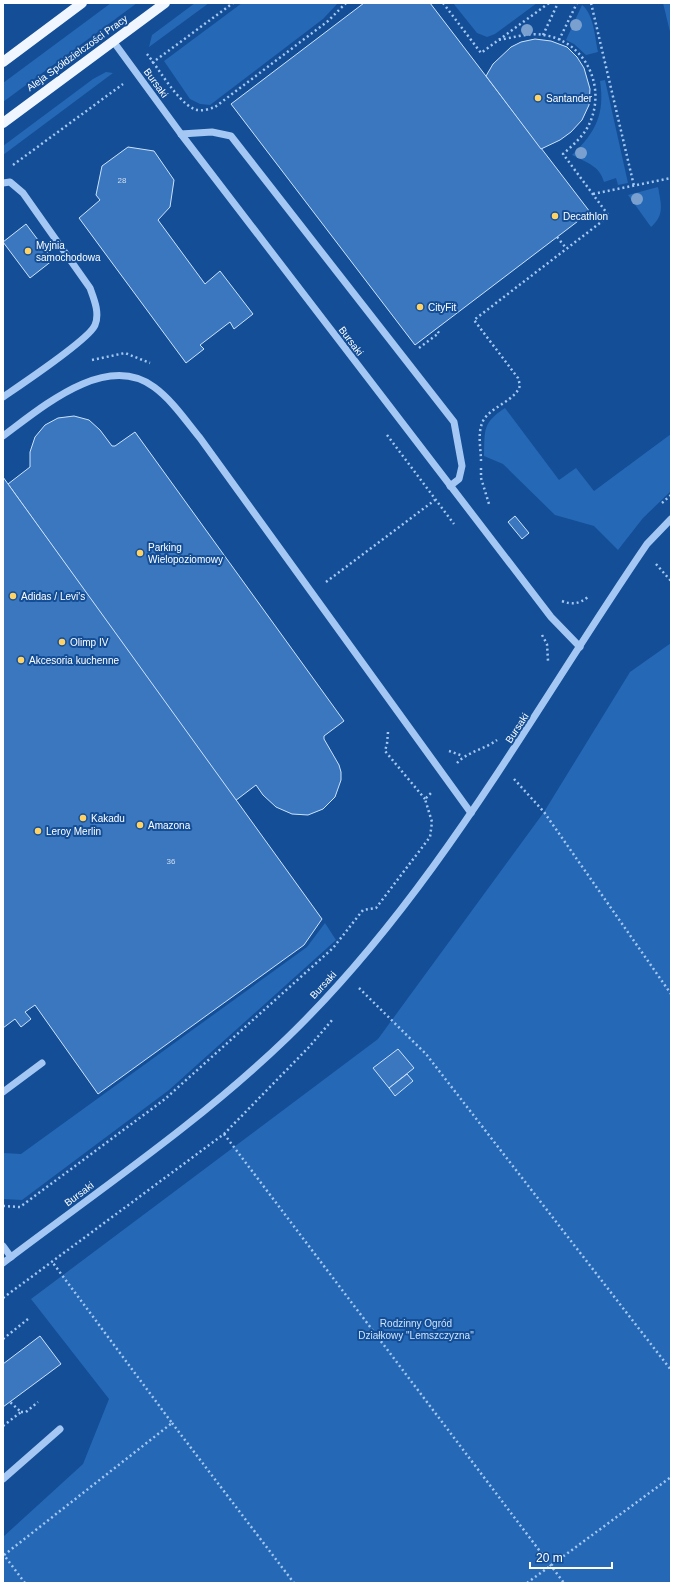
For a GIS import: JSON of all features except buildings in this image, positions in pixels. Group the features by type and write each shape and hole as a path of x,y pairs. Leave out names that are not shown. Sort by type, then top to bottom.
{"main road":[{"path":"3,62 82,3"},
{"name":"Aleja Spółdzielczości Pracy","path":"3,123 165,3"}],"street":[{"name":"Bursaki","path":"113,41 181,134 450,486 551,617 580,647"},
{"path":"181,134 212,132 231,136 406,358 454,422 462,466 459,479 450,486"},
{"path":"3,183 10,182 23,193 90,288 95,301 96,313 95,325 83,339 3,398"},
{"path":"3,436 53,400 92,380 123,374 138,378 153,386 180,413 200,438 471,813"},
{"name":"Bursaki","path":"3,1263 200,1114 288,1037 362,957 431,869 471,813 524,736 647,544 671,519"},
{"path":"3,1092 42,1063"},
{"path":"3,1246 11,1257"},
{"path":"3,1479 60,1429"}],"path":[{"path":"9,168 233,3"},
{"path":"147,54 179,96 188,105 195,109 208,110 328,21 346,3"},
{"path":"443,3 481,53 549,3"},
{"path":"544,34 558,3"},
{"path":"559,40 577,3"},
{"path":"590,3 634,186"},
{"path":"490,510 482,478 481,426 490,412 516,393 520,385 518,378 474,320 609,216 563,154 586,130 594,111 595,89 590,67 572,47 544,34 498,40"},
{"path":"584,68 590,67"},
{"path":"593,194 671,178"},
{"path":"557,237 566,248"},
{"path":"406,358 438,333 436,329"},
{"path":"658,506 671,495"},
{"path":"342,569 435,500"},
{"path":"654,562 671,581"},
{"path":"547,664 547,644 542,634 560,600 569,604 581,603 592,595"},
{"path":"3,1206 20,1207 165,1099 333,948 363,910 376,908 430,837 432,822 425,800 385,751 389,733 387,726"},
{"path":"425,800 463,756 476,752 499,738"},
{"path":"514,778 544,812 671,994"},
{"path":"359,988 426,1054 671,1370"},
{"path":"224,1134 564,1583"},
{"path":"3,1298 53,1263 190,1160"},
{"path":"53,1263 294,1583"},
{"path":"3,1339 28,1319"},
{"path":"10,1402 21,1412"},
{"path":"3,1426 21,1412 26,1412 38,1402"},
{"path":"25,1583 4,1555 172,1423"},
{"path":"527,1583 671,1477"}],"green space":[{"path":"111,3 137,3 3,102 3,83"},
{"path":"195,3 209,3 149,47 152,35"},
{"path":"242,3 338,3 323,19 210,105 200,104 190,99 164,61"},
{"path":"453,3 537,3 495,34 487,37 477,33"},
{"path":"663,3 671,3 671,36"},
{"path":"582,5 592,20 598,52 586,55 574,44 566,40"},
{"path":"106,72 113,73 3,155 3,146 93,79"},
{"path":"605,80 628,183 618,185 616,178 604,182 596,168 572,155 587,138 597,122 601,103 600,81"},
{"path":"658,187 661,209 658,218 651,227 628,195"},
{"path":"505,408 559,480 576,468 594,491 671,434 671,491 643,518 618,550 594,526 555,515 503,464 484,456 486,428 492,418"},
{"name":"Rodzinny Ogród Działkowy \"Lemszczyzna\"","path":"671,643 671,1583 3,1583 3,1537 83,1464 109,1399 31,1299 378,1039 544,812 630,672"},
{"path":"325,923 336,940 169,1090 22,1200 3,1199 3,1153 21,1154 307,947"}],"place":[{"name":"Santander","path":"538,98"},
{"name":"Decathlon","path":"555,216"},
{"name":"Myjnia samochodowa","path":"28,251"},
{"name":"CityFit","path":"420,307"},
{"name":"Parking Wielopoziomowy","path":"140,553"},
{"name":"Adidas / Levi's","path":"13,596"},
{"name":"Olimp IV","path":"62,642"},
{"name":"Akcesoria kuchenne","path":"21,660"},
{"name":"Kakadu","path":"83,818"},
{"name":"Amazona","path":"140,825"},
{"name":"Leroy Merlin","path":"38,831"}]}
